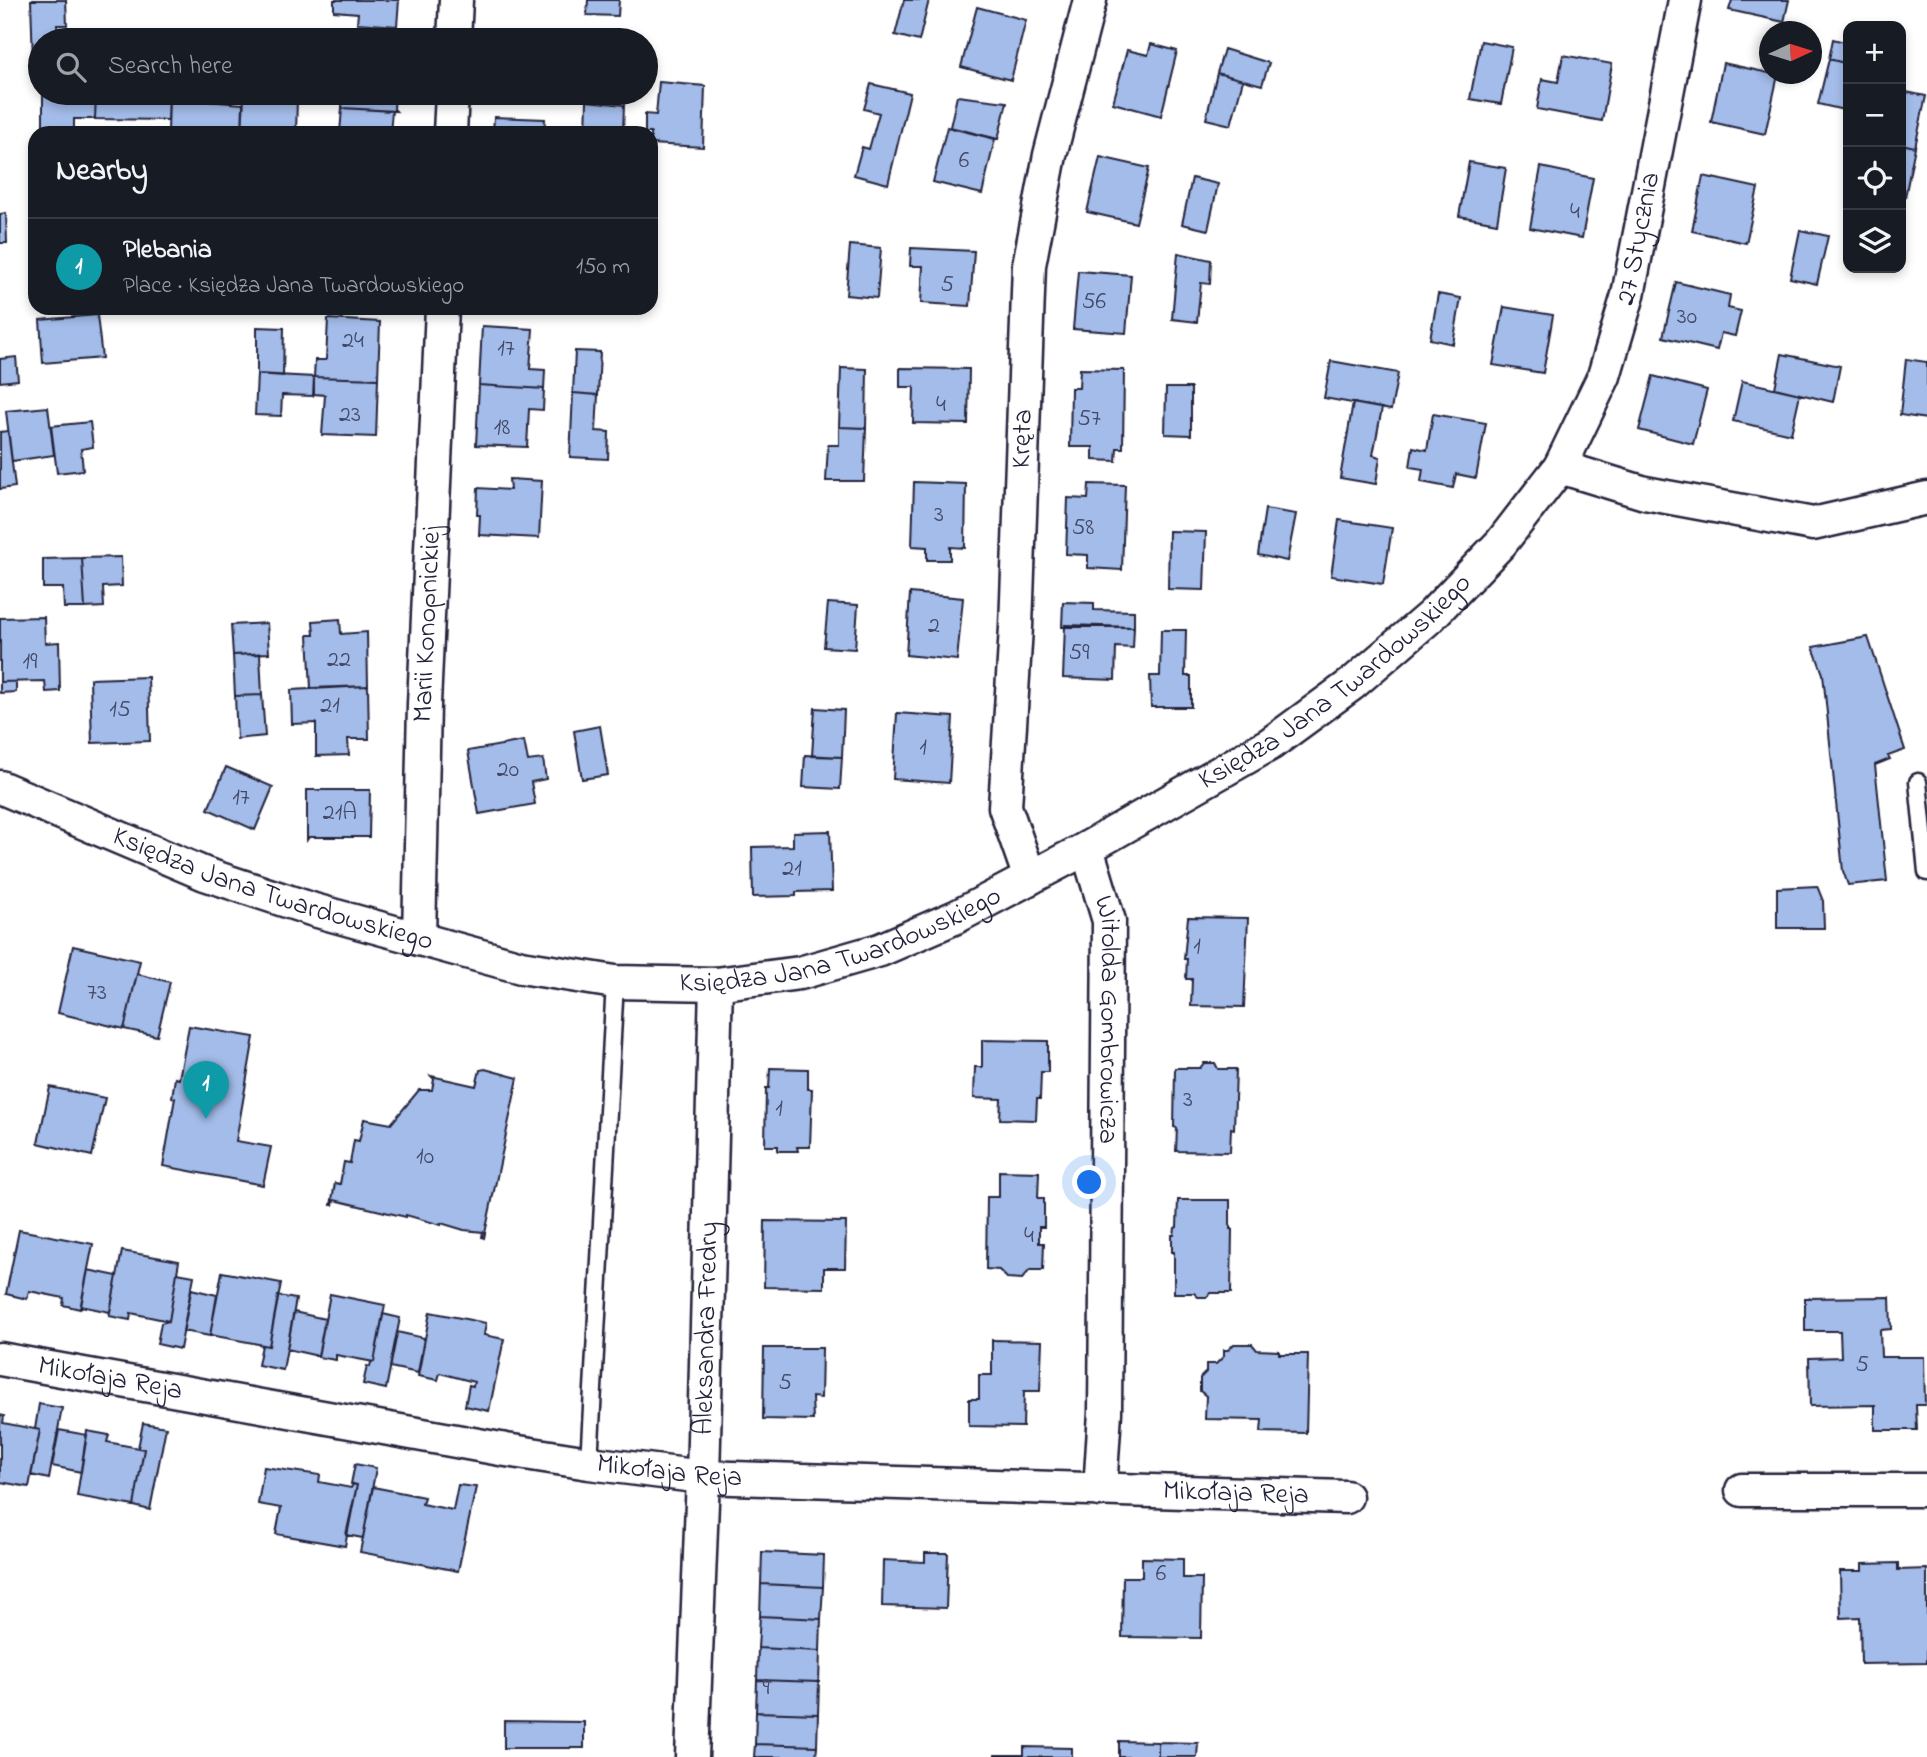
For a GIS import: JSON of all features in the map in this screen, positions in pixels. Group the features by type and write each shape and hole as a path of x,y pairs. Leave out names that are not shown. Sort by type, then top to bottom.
{"street":[{"path":"455,28 456,0"},
{"name":"Kręta","path":"1030,878 1005,807 1016,627 1028,265 1050,155 1090,0"},
{"name":"27 Stycznia","path":"1560,467 1604,376 1628,295 1685,0"},
{"path":"450,126 451,105"},
{"name":"Marii Konopnickiej","path":"419,939 424,704 442,315"},
{"path":"1560,467 1645,493 1813,524 1927,498"},
{"name":"Księdza Jana Twardowskiego","path":"0,787 205,874 314,910 521,967 615,982 716,984 800,973 880,950 956,916 1087,848 1270,744 1352,684 1431,616 1501,543 1560,467"},
{"name":"Witolda Gombrowicza","path":"1087,848 1109,921 1105,1412 1100,1490"},
{"name":"Aleksandra Fredry","path":"692,1757 704,1477 716,984"},
{"name":"Mikołaja Reja","path":"0,1359 589,1464 704,1477 1346,1497"},
{"path":"1742,1490 1927,1490"}],"lane":[{"path":"1918,782 1927,872"},
{"path":"589,1464 615,982"}],"building":[{"path":"31,0 66,0 67,25 57,25 57,28 32,28"},
{"path":"334,0 399,0 397,26 357,23 358,13 334,11"},
{"path":"588,0 619,0 618,16 587,15"},
{"path":"904,0 929,0 919,41 895,35"},
{"path":"1732,0 1789,0 1784,21 1729,10"},
{"path":"977,7 1026,20 1011,80 961,67"},
{"path":"1833,39 1843,42 1843,63 1829,59"},
{"path":"1481,41 1512,47 1501,104 1470,99"},
{"path":"1151,44 1177,51 1161,116 1113,103 1127,50 1148,55"},
{"path":"1224,49 1269,63 1262,85 1217,73"},
{"path":"1563,55 1612,64 1602,121 1537,109 1542,79 1558,82"},
{"path":"1829,59 1843,63 1843,110 1818,104"},
{"path":"1723,63 1759,71 1759,84 1776,84 1765,134 1711,122"},
{"path":"1217,73 1243,80 1231,125 1206,119"},
{"path":"659,82 705,86 703,147 658,144 658,126 645,126 645,114 656,115"},
{"path":"871,84 910,93 888,184 854,175 862,147 869,149 879,113 864,109"},
{"path":"1906,92 1926,96 1915,147 1906,145"},
{"path":"957,96 1007,102 998,139 950,127"},
{"path":"43,105 96,105 95,119 74,119 74,126 43,126"},
{"path":"96,105 169,105 168,120 95,119"},
{"path":"169,105 243,105 242,126 168,126"},
{"path":"244,105 297,105 296,126 242,126"},
{"path":"342,105 394,105 396,111 342,108"},
{"path":"587,105 624,105 623,126 586,126"},
{"path":"342,108 392,111 391,126 341,126"},
{"path":"494,117 545,119 544,126 493,126"},
{"path":"947,127 995,139 982,194 933,182"},
{"path":"1906,145 1915,147 1906,192"},
{"path":"1100,157 1149,168 1136,223 1087,212"},
{"path":"1469,162 1506,168 1497,223 1459,216"},
{"path":"1541,167 1593,178 1582,238 1530,228"},
{"path":"1703,176 1758,188 1746,243 1692,231"},
{"path":"1192,178 1218,184 1208,230 1182,224"},
{"path":"6,213 7,243 0,243 0,214"},
{"path":"1800,230 1828,236 1817,284 1790,278"},
{"path":"850,245 881,248 877,298 846,295"},
{"path":"911,248 974,251 970,306 921,303 923,266 910,266"},
{"path":"1178,253 1211,260 1210,284 1201,283 1197,322 1172,319"},
{"path":"1078,271 1131,275 1126,333 1073,329"},
{"path":"1676,282 1730,295 1728,308 1741,311 1735,336 1721,333 1717,350 1663,337"},
{"path":"1438,294 1461,298 1453,344 1430,339"},
{"path":"1504,307 1553,315 1543,373 1493,365"},
{"path":"97,315 102,358 43,363 40,320"},
{"path":"328,319 380,322 378,379 314,377 315,360 326,360"},
{"path":"482,326 533,329 530,369 545,370 544,389 479,385"},
{"path":"257,327 284,328 283,376 257,374"},
{"path":"575,351 600,352 598,395 573,393"},
{"path":"1782,354 1840,366 1833,402 1775,388"},
{"path":"16,357 18,380 0,382 0,359"},
{"path":"1906,359 1927,362 1927,419 1900,415"},
{"path":"1331,361 1398,373 1391,410 1324,398"},
{"path":"841,368 867,369 866,428 839,427"},
{"path":"900,368 969,369 968,424 913,423 914,387 900,387"},
{"path":"1080,369 1124,370 1123,448 1117,448 1116,461 1093,460 1093,447 1070,447 1071,388 1079,388"},
{"path":"257,374 314,377 313,396 282,395 281,416 255,415"},
{"path":"1653,376 1707,390 1693,444 1639,430"},
{"path":"314,377 378,379 376,437 322,435 325,395 314,394"},
{"path":"1742,381 1800,394 1791,434 1733,421"},
{"path":"479,385 544,389 543,410 529,409 527,447 476,445"},
{"path":"1166,388 1191,388 1191,435 1165,434"},
{"path":"573,393 598,395 596,431 609,432 608,459 570,457"},
{"path":"1353,403 1382,408 1373,455 1380,457 1376,484 1340,478"},
{"path":"48,407 54,455 12,461 6,411"},
{"path":"1433,414 1486,423 1476,478 1456,474 1453,488 1421,482 1423,469 1410,467 1413,447 1427,450"},
{"path":"90,422 93,447 81,449 83,470 57,473 51,426"},
{"path":"839,427 866,428 864,481 826,481 828,445 839,445"},
{"path":"8,431 15,487 0,489 0,432"},
{"path":"509,479 542,481 539,538 479,535 478,488 510,490"},
{"path":"914,482 966,484 965,548 950,547 950,560 927,560 927,547 912,546"},
{"path":"1089,484 1125,485 1122,570 1088,568 1088,555 1066,554 1068,498 1088,499"},
{"path":"1265,509 1296,514 1287,561 1258,555"},
{"path":"1339,520 1392,528 1383,584 1331,576"},
{"path":"1169,531 1206,532 1204,590 1168,589"},
{"path":"121,557 122,586 103,587 104,607 85,608 82,558"},
{"path":"82,558 85,608 64,608 63,588 43,588 43,559"},
{"path":"910,593 963,598 957,660 906,655"},
{"path":"1063,602 1094,603 1094,610 1134,611 1134,627 1062,627"},
{"path":"828,603 858,605 855,649 824,647"},
{"path":"44,617 45,643 59,642 60,691 46,692 45,681 0,682 0,618"},
{"path":"340,619 341,634 367,632 368,686 311,688 308,635 314,635 313,621"},
{"path":"267,623 269,653 233,655 231,625"},
{"path":"1065,625 1134,627 1133,648 1116,647 1115,680 1063,678"},
{"path":"1161,630 1186,630 1185,676 1191,676 1191,707 1151,707 1150,676 1160,676"},
{"path":"1868,637 1905,750 1888,756 1890,759 1875,765 1887,881 1848,885 1843,871 1823,674 1813,647"},
{"path":"260,654 262,695 235,696 233,655"},
{"path":"148,677 150,741 92,743 90,679"},
{"path":"0,682 16,682 16,692 0,693"},
{"path":"368,686 369,739 348,739 349,755 316,756 316,723 292,724 291,690"},
{"path":"262,695 265,736 237,739 235,696"},
{"path":"815,708 844,710 842,757 812,756"},
{"path":"897,713 953,717 949,783 893,779"},
{"path":"600,726 608,775 582,779 574,731"},
{"path":"524,741 528,761 543,759 546,779 531,782 535,804 479,814 468,751"},
{"path":"805,755 842,757 840,789 803,787"},
{"path":"226,767 273,787 255,830 208,809"},
{"path":"307,790 370,790 369,837 309,837 307,840"},
{"path":"830,831 832,891 796,892 796,896 753,897 752,847 793,846 793,832"},
{"path":"1817,886 1823,901 1824,928 1777,928 1777,888"},
{"path":"1188,917 1248,918 1244,1007 1191,1006 1192,979 1186,979 1187,959 1184,959"},
{"path":"73,946 140,961 124,1029 58,1013"},
{"path":"137,974 170,982 157,1036 124,1029"},
{"path":"189,1026 254,1037 236,1141 271,1147 263,1185 163,1166 175,1098 172,1097 175,1078 179,1079"},
{"path":"982,1040 1048,1041 1048,1072 1041,1072 1036,1120 1000,1119 1001,1099 974,1098 975,1067 982,1067"},
{"path":"1204,1063 1215,1063 1218,1069 1236,1069 1234,1129 1231,1128 1230,1152 1176,1151 1175,1068 1200,1068"},
{"path":"770,1068 808,1069 808,1089 812,1089 810,1147 797,1147 798,1151 778,1151 778,1146 765,1146 766,1088 769,1088"},
{"path":"480,1070 518,1078 484,1238 483,1232 441,1225 406,1215 334,1200 331,1205 335,1183 340,1184 344,1162 350,1163 354,1140 359,1141 364,1119 391,1124 419,1090 432,1090 434,1079 431,1076 476,1086"},
{"path":"50,1087 105,1098 92,1156 38,1143"},
{"path":"999,1171 1039,1172 1038,1198 1044,1198 1044,1227 1039,1227 1039,1243 1044,1243 1043,1270 1030,1270 1022,1279 1007,1278 999,1270 986,1269 987,1197 999,1197"},
{"path":"1178,1200 1230,1200 1231,1293 1210,1293 1207,1297 1198,1297 1194,1293 1174,1293 1172,1235 1177,1227"},
{"path":"765,1221 846,1222 845,1268 824,1268 824,1288 764,1287"},
{"path":"19,1230 93,1244 80,1309 63,1305 64,1298 29,1291 27,1299 6,1294"},
{"path":"122,1251 179,1261 169,1321 131,1313 130,1320 109,1316"},
{"path":"88,1270 117,1276 110,1312 81,1306"},
{"path":"222,1272 281,1283 269,1346 210,1335"},
{"path":"177,1273 194,1276 180,1349 157,1344 161,1323 169,1321"},
{"path":"191,1289 217,1295 210,1336 183,1331"},
{"path":"330,1294 385,1305 374,1362 336,1355 336,1360 318,1357"},
{"path":"278,1296 296,1299 283,1370 258,1365 262,1345 269,1346"},
{"path":"1890,1297 1891,1329 1880,1330 1881,1357 1924,1357 1925,1405 1916,1405 1917,1430 1875,1430 1875,1405 1810,1406 1809,1358 1841,1357 1840,1331 1805,1331 1805,1298"},
{"path":"294,1312 325,1319 318,1356 287,1349"},
{"path":"430,1312 486,1323 484,1335 504,1339 489,1411 465,1406 469,1385 473,1386 474,1382 440,1373 438,1380 418,1376"},
{"path":"383,1314 400,1318 386,1389 363,1384 367,1366 370,1367 371,1362 374,1362"},
{"path":"397,1332 424,1338 418,1373 390,1367"},
{"path":"992,1340 1042,1341 1040,1391 1024,1391 1023,1427 969,1426 969,1399 979,1399 979,1375 992,1375"},
{"path":"1234,1344 1252,1344 1257,1350 1279,1351 1279,1354 1308,1354 1306,1433 1261,1432 1262,1420 1205,1419 1206,1396 1200,1391 1200,1378 1206,1372 1206,1364 1216,1364 1224,1356 1224,1350"},
{"path":"764,1348 822,1348 821,1398 812,1397 813,1420 763,1419"},
{"path":"39,1404 62,1408 49,1479 31,1475 40,1430 35,1429"},
{"path":"0,1415 4,1416 3,1423 40,1430 29,1487 0,1482"},
{"path":"143,1423 166,1427 150,1510 134,1506 144,1449 138,1448"},
{"path":"59,1430 87,1435 81,1472 52,1466"},
{"path":"87,1431 109,1435 107,1442 144,1449 134,1506 77,1496"},
{"path":"355,1464 376,1468 363,1538 346,1535 357,1485 351,1484"},
{"path":"264,1467 320,1475 319,1482 351,1488 353,1484 357,1485 345,1546 276,1534 281,1508 258,1504"},
{"path":"458,1485 476,1487 458,1571 360,1552 373,1487 424,1497 422,1504 453,1510"},
{"path":"762,1552 824,1555 823,1587 761,1584"},
{"path":"925,1553 948,1553 946,1608 882,1606 883,1560 925,1562"},
{"path":"1142,1558 1183,1559 1183,1578 1202,1578 1201,1638 1122,1637 1123,1577 1142,1577"},
{"path":"1898,1563 1898,1570 1927,1569 1927,1663 1861,1664 1860,1617 1841,1618 1840,1571 1862,1571 1862,1564"},
{"path":"761,1584 823,1587 821,1619 760,1616"},
{"path":"760,1616 821,1619 820,1651 758,1648"},
{"path":"758,1648 820,1651 819,1682 757,1680"},
{"path":"757,1680 819,1682 818,1714 756,1712"},
{"path":"756,1712 818,1714 817,1746 755,1744"},
{"path":"504,1721 584,1722 584,1748 504,1748"},
{"path":"1119,1741 1158,1742 1158,1757 1119,1757"},
{"path":"1158,1742 1198,1743 1197,1757 1158,1757"},
{"path":"755,1744 817,1746 816,1757 754,1757"},
{"path":"1024,1747 1072,1748 1072,1757 995,1757 1024,1755"}],"place":[{"name":"Plebania","path":"206,1119"}]}
